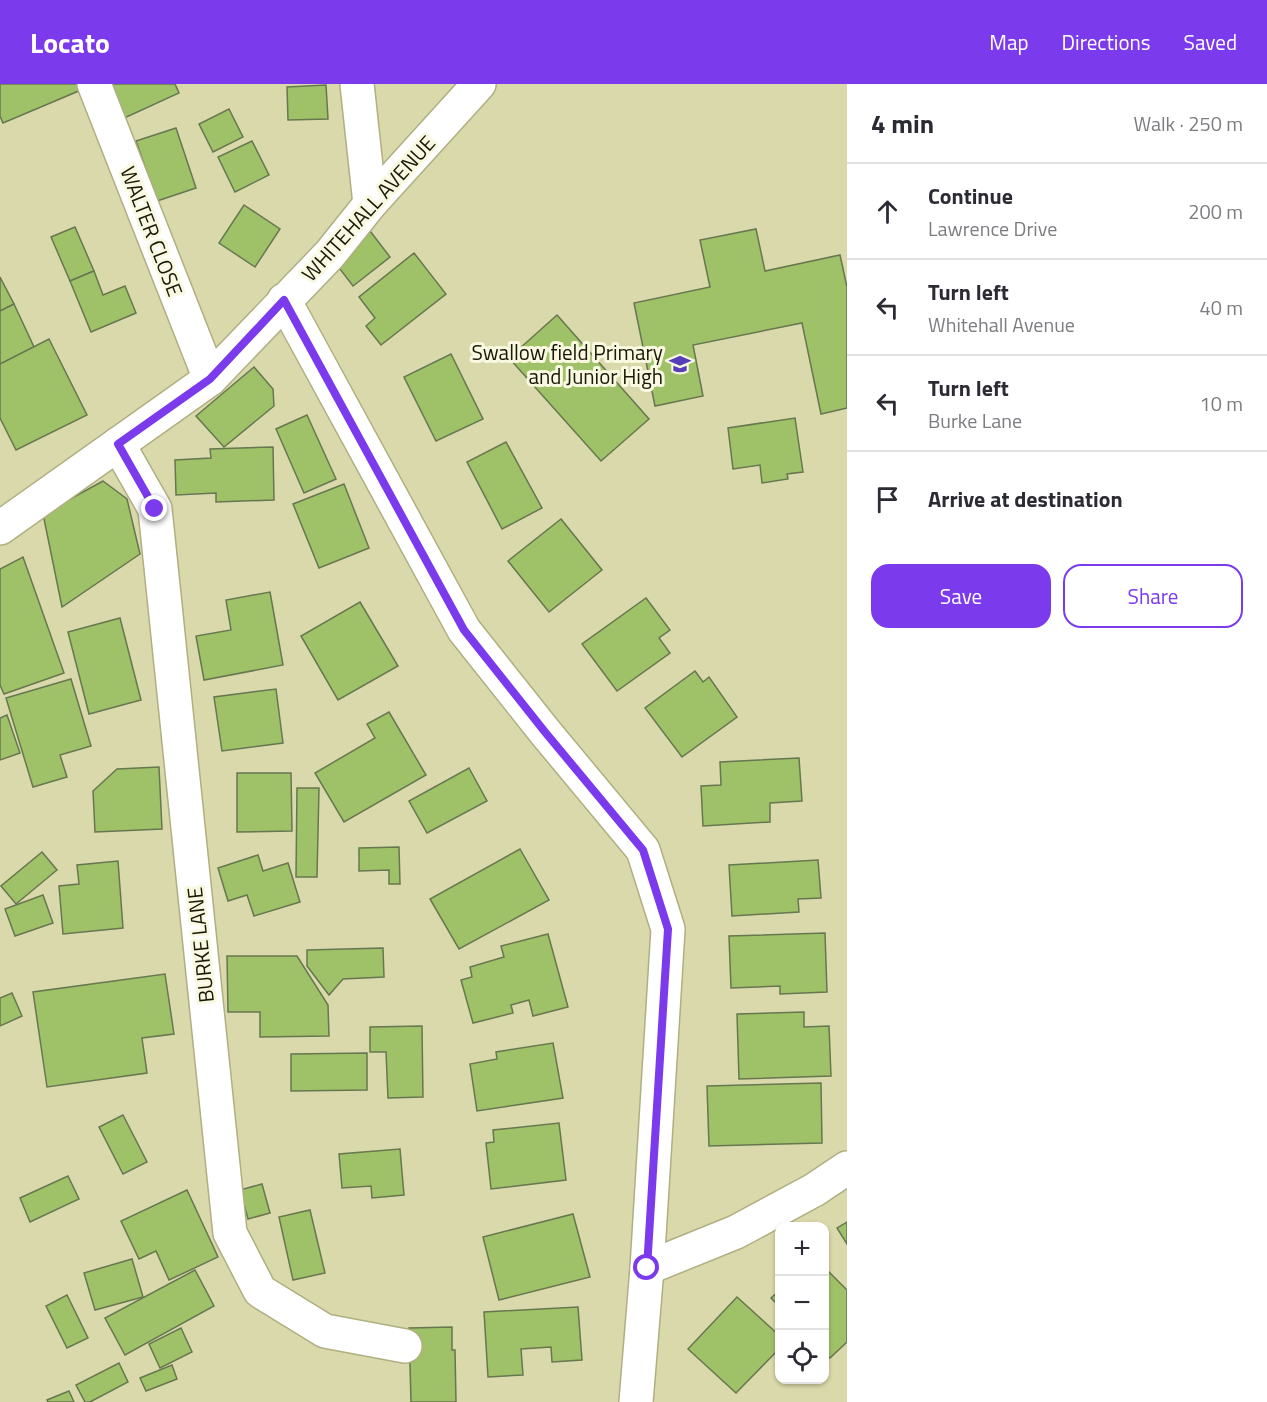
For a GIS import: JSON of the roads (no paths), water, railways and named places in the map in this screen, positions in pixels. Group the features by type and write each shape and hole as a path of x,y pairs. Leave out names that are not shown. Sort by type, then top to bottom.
{"street":[{"name":"WALTER CLOSE","path":"94,84 210,379"},
{"path":"357,84 370,204"},
{"name":"WHITEHALL AVENUE","path":"0,528 210,379 330,254 370,204 479,84"},
{"path":"284,300 464,630 643,850 668,929 647,1268 636,1402"},
{"name":"BURKE LANE","path":"118,444 155,509 230,1233 260,1291 325,1331 405,1346"},
{"path":"647,1268 736,1232 814,1190 847,1168"}],"place":[{"name":"Swallow field Primary and Junior High","path":"680,364"}]}
